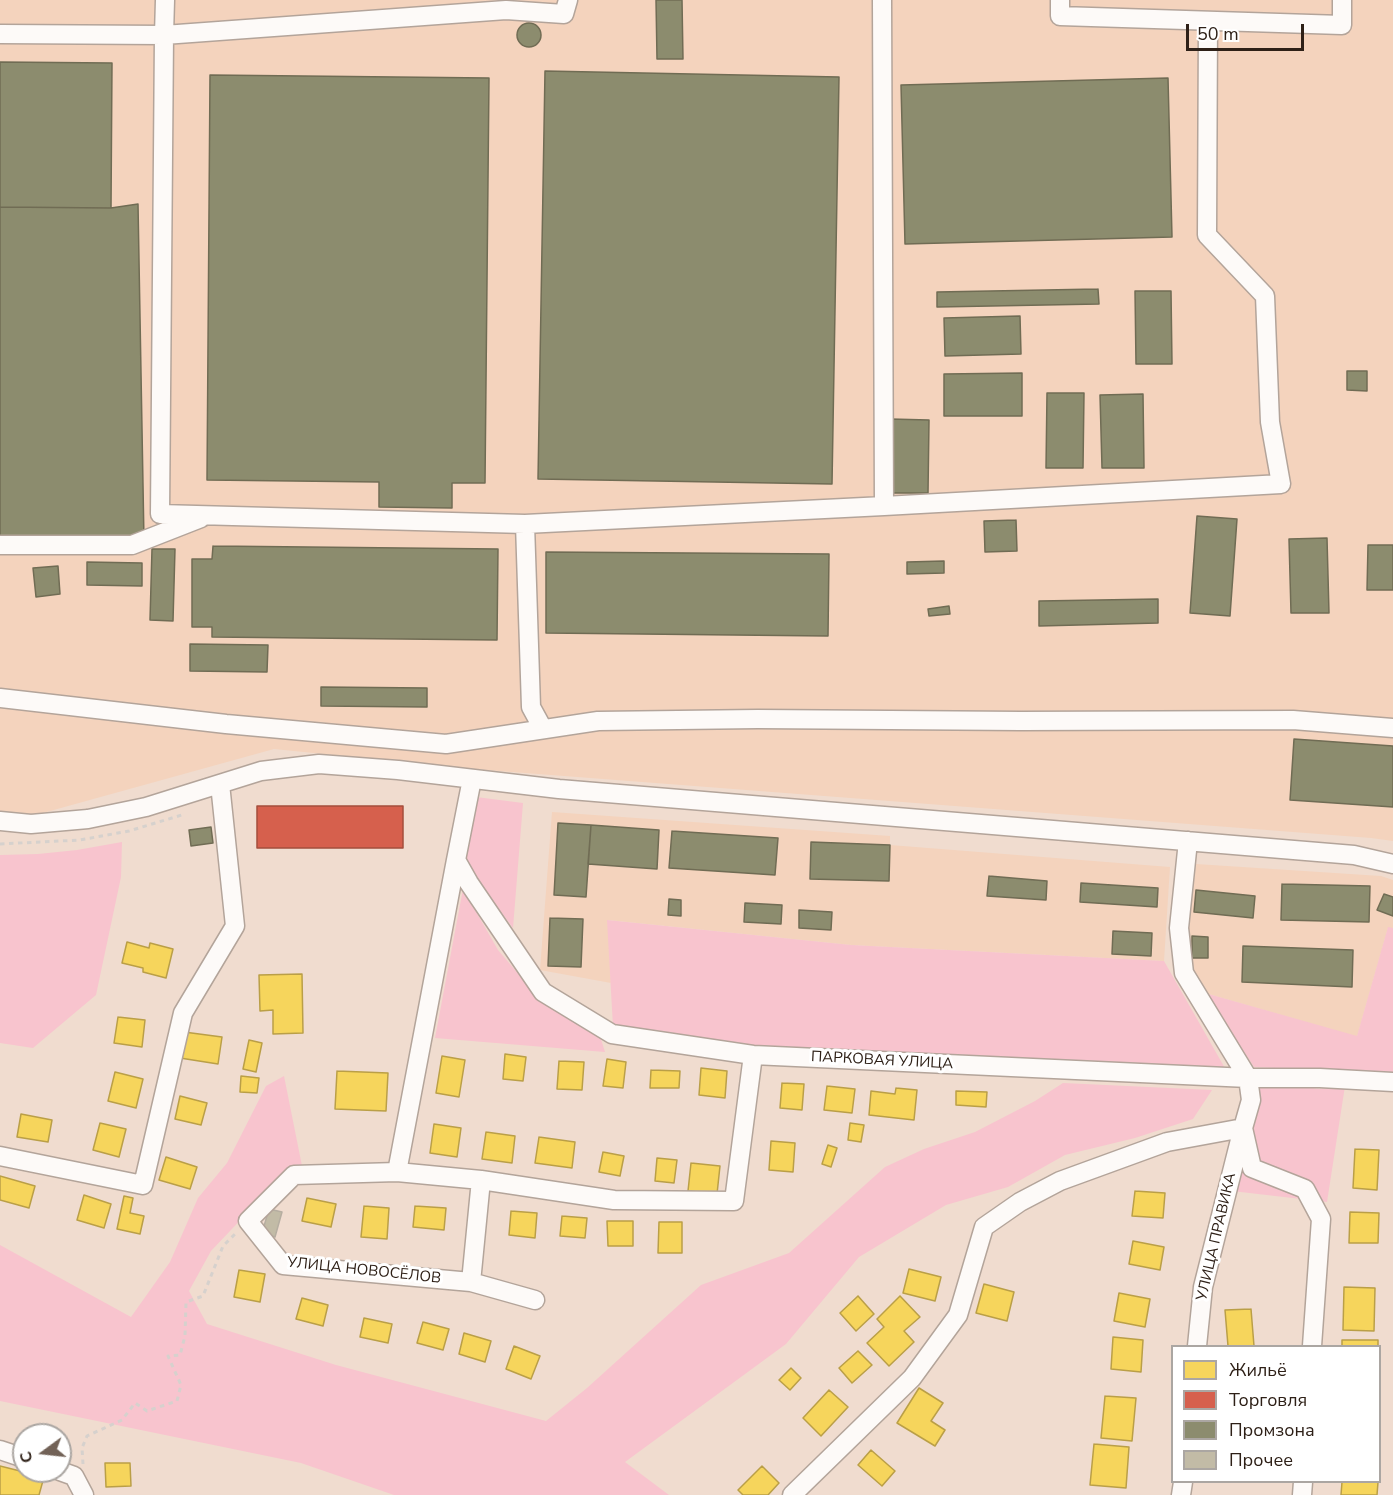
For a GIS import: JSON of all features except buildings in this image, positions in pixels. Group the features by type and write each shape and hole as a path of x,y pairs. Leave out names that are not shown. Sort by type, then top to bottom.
{"street":[{"path":"165,0 160,514 525,524 1281,484 1270,422 1265,296 1207,236 1208,21"},
{"path":"0,34 164,35 506,10 564,14 568,0"},
{"path":"882,0 884,506"},
{"path":"1060,0 1060,16 1342,25 1342,0"},
{"path":"0,545 132,545 208,516"},
{"path":"525,524 531,707 543,729"},
{"path":"0,698 226,724 446,744 598,721 1293,720 1393,728"},
{"path":"0,821 31,824 88,819 146,807 261,771 319,764 398,770 559,789 1354,855 1393,864"},
{"path":"397,1172 472,779"},
{"path":"0,1156 142,1185 183,1013 235,926 220,784"},
{"name":"УЛИЦА ПРАВИКА","path":"1188,841 1179,928 1184,974 1248,1078 1251,1100 1203,1287 1197,1345"},
{"name":"ПАРКОВАЯ УЛИЦА","path":"456,860 469,884 543,992 612,1034 753,1055 1248,1078 1320,1078 1393,1082"},
{"path":"248,1221 294,1175 397,1172 481,1180 614,1200 734,1201 753,1055"},
{"path":"792,1495 912,1378 958,1315 984,1227 1020,1202 1060,1181 1167,1142 1243,1128"},
{"name":"УЛИЦА ПРАВИКА","path":"1243,1128 1252,1168 1305,1189 1321,1219 1312,1345"},
{"path":"471,1282 481,1180"},
{"name":"УЛИЦА НОВОСЁЛОВ","path":"248,1221 283,1265 471,1282 535,1300"},
{"path":"72,1475 84,1495"}],"path":[{"path":"0,844 81,840 129,831 189,812"},
{"path":"83,1472 82,1448 87,1436 122,1420 135,1403 147,1411 177,1401 181,1385 168,1356 180,1355 185,1336 186,1302 203,1296 223,1246 248,1221"}],"shaded area":[{"path":"0,0 1393,0 1393,841 473,769 274,749 32,816 0,813"},
{"path":"476,797 523,803 513,928 478,881 465,858"},
{"path":"552,812 890,836 890,845 1170,867 1164,961 851,945 608,920 611,983 540,970"},
{"path":"122,842 121,877 96,995 33,1048 0,1043 0,855 77,850"},
{"path":"1196,864 1381,876 1393,880 1393,928 1388,928 1357,1037 1205,993 1190,966 1189,927"},
{"path":"463,889 498,950 539,998 600,1036 605,1052 435,1038"},
{"path":"607,920 851,945 1164,961 1226,1070 751,1048 613,1027"},
{"path":"1388,927 1393,928 1393,1084 1356,1072 1254,1067 1205,993 1357,1036"},
{"path":"284,1076 302,1166 287,1171 211,1251 189,1291 207,1324 336,1365 546,1421 587,1388 701,1285 789,1253 885,1167 924,1149 975,1132 1035,1101 1063,1083 1212,1090 1193,1119 1135,1138 1065,1155 1008,1187 946,1205 859,1257 786,1344 625,1462 669,1495 394,1495 301,1463 0,1401 0,1245 131,1317 170,1262 198,1198 227,1163 266,1086"},
{"path":"1260,1085 1319,1089 1345,1086 1327,1202 1232,1191 1257,1113"}]}
